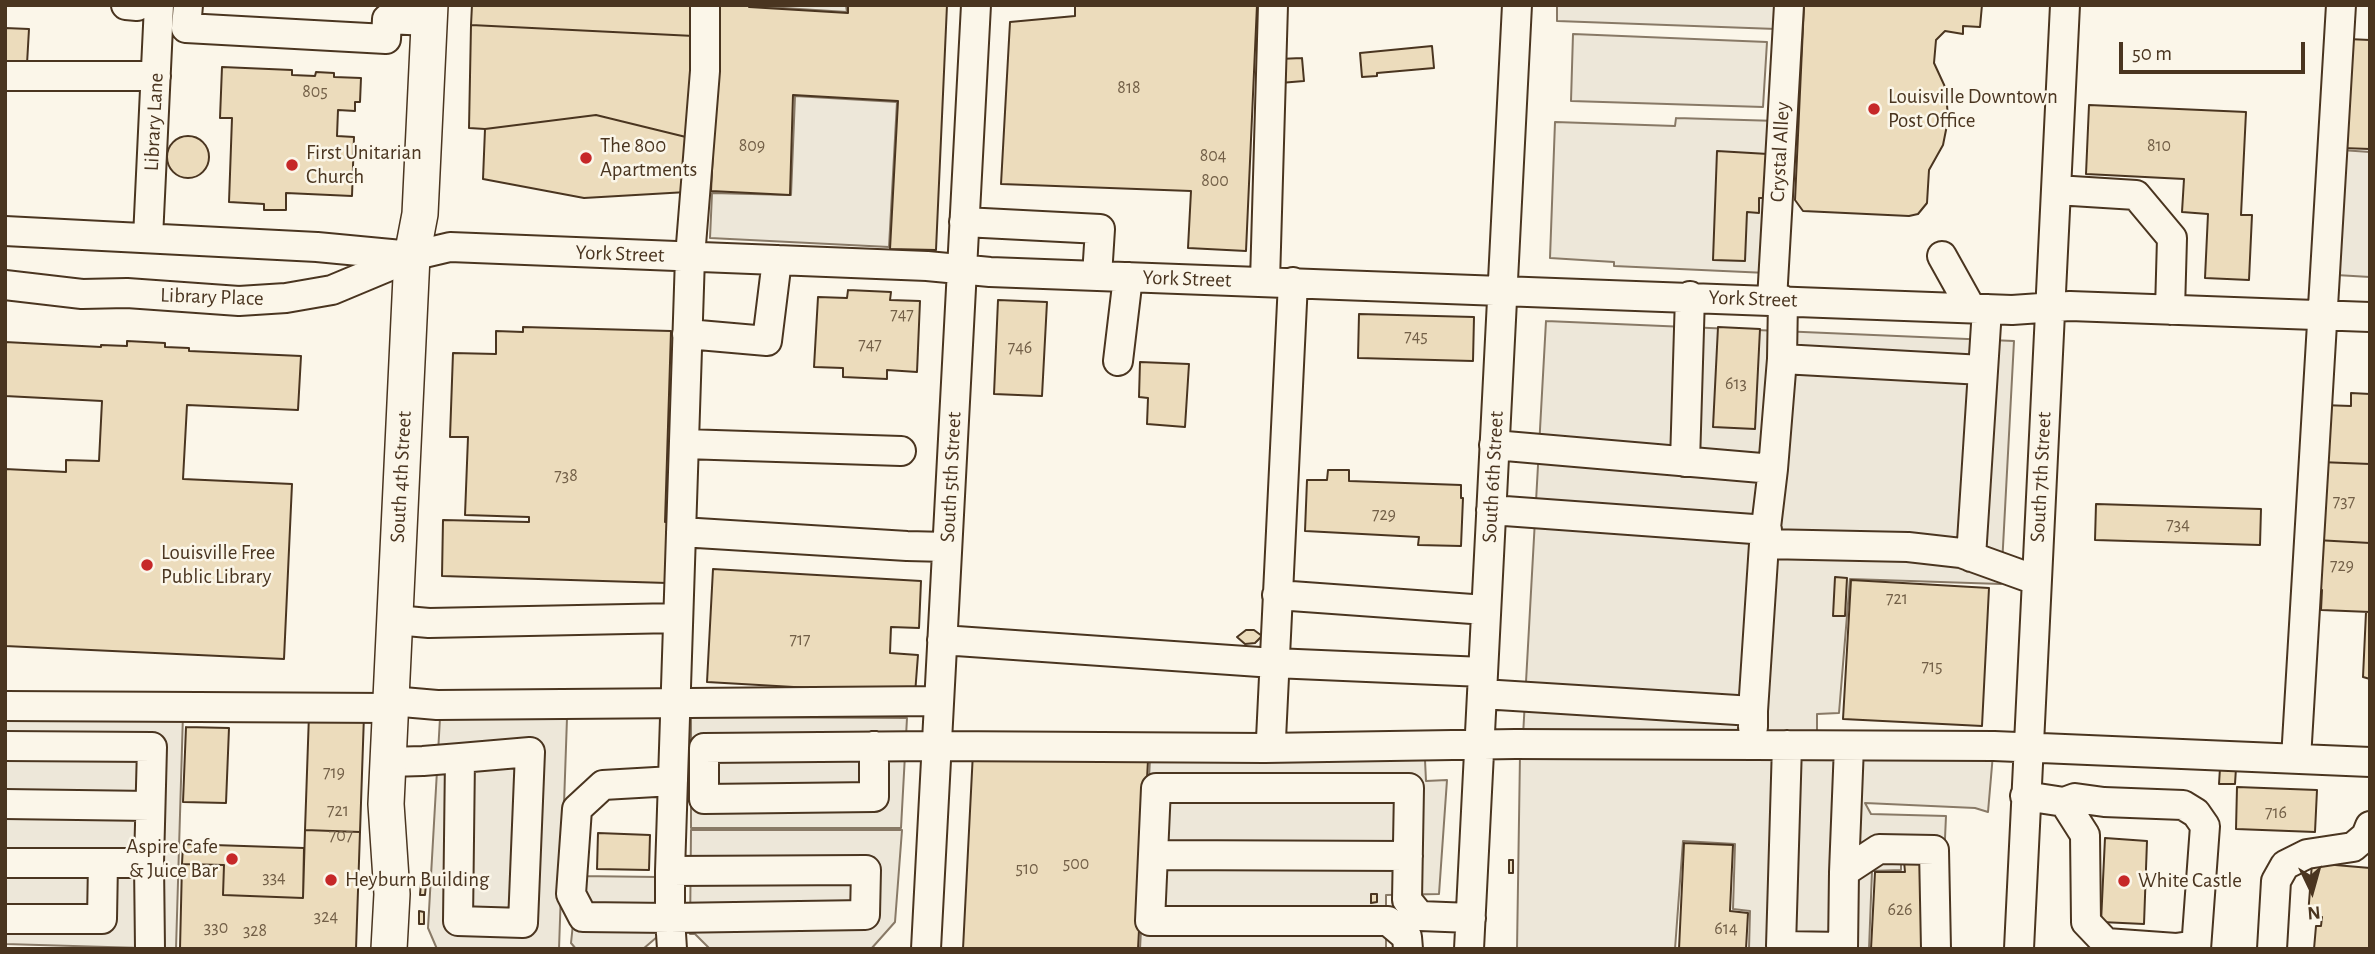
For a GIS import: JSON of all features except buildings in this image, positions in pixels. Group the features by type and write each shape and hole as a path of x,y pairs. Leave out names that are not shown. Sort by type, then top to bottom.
{"main road":[{"name":"South 4th Street","path":"389,949 392,894 386,804 412,256 420,214 430,13"}],"street":[{"path":"126,5 136,6"},
{"name":"Library Lane","path":"148,238 159,5"},
{"path":"188,5 186,28 386,39 387,12 430,13"},
{"path":"672,949 670,871 687,334 690,257 705,71 705,5"},
{"name":"South 5th Street","path":"926,949 976,5"},
{"path":"1265,281 1273,5"},
{"name":"South 6th Street","path":"1469,949 1517,5"},
{"name":"Crystal Alley","path":"1753,746 1753,711 1766,537 1782,359 1778,300 1789,5"},
{"name":"South 7th Street","path":"2018,949 2065,5"},
{"path":"2296,759 2341,5"},
{"path":"5,76 156,76"},
{"path":"2056,190 2136,195 2172,238 2170,310"},
{"path":"964,222 1100,229 1097,275"},
{"name":"York Street","path":"5,231 317,247 412,256 450,247 962,270 1979,309 2070,306 2370,317"},
{"name":"Library Place","path":"5,285 82,294 127,293 239,301 286,298 332,290 412,256"},
{"path":"1942,256 1979,309 1983,370 1971,557"},
{"path":"687,334 767,341 777,260"},
{"path":"1118,361 1128,276"},
{"path":"1265,748 1271,739 1293,282"},
{"path":"1685,462 1690,296"},
{"path":"1782,359 1983,370"},
{"path":"684,444 901,451"},
{"path":"1494,445 1773,469"},
{"path":"1491,510 1961,553 2036,580"},
{"path":"681,532 947,547"},
{"path":"1277,595 1486,610"},
{"path":"395,620 429,623 678,618"},
{"path":"942,640 1274,663 1753,711"},
{"path":"5,706 939,701"},
{"path":"5,746 152,747 149,806 150,949"},
{"path":"874,746 874,797 704,799 704,748 874,746 1849,746 2028,748 2370,762"},
{"path":"1787,746 1781,946 1843,948 1849,746"},
{"path":"388,762 530,752 523,936 457,921 460,758"},
{"path":"670,871 866,870 865,915 670,918 583,916 570,894 577,809 603,785 673,781"},
{"path":"1406,925 1409,788 1156,788 1150,921 1406,925 1471,918"},
{"path":"2025,796 2064,802 2075,797 2104,802 2183,805 2196,813 2204,826 2196,947 2106,943 2086,922 2085,835 2104,802"},
{"path":"2064,802 2085,835"},
{"path":"5,804 149,806"},
{"path":"2272,949 2276,881 2285,865 2307,854 2353,847 2366,836 2370,825"},
{"path":"1844,872 1879,849 1934,850 1936,949"},
{"path":"1153,855 1408,856"},
{"path":"5,863 149,863"},
{"path":"5,919 102,919 103,863"}],"shaded area":[{"path":"752,5 846,5 847,12 752,6"},
{"path":"1557,5 1782,5 1776,29 1557,21"},
{"path":"1573,34 1767,42 1763,107 1571,101"},
{"path":"795,96 897,102 889,247 710,238 712,193 791,195"},
{"path":"1676,118 1778,121 1767,273 1614,266 1614,262 1550,258 1555,122 1675,126"},
{"path":"2341,150 2370,152 2370,277 2336,275"},
{"path":"1546,321 2014,341 2001,584 1850,579 1839,713 1817,714 1817,735 1523,736"},
{"path":"5,713 183,714 176,949 5,944"},
{"path":"691,717 907,718 901,828 691,828"},
{"path":"440,718 567,718 559,949 437,949 428,928"},
{"path":"1993,754 1988,812 1975,808 1865,803 1871,814 1946,816 1944,861 1901,860 1901,870 1872,871 1869,949 1749,949 1750,911 1733,909 1735,844 1683,841 1675,949 1517,949 1520,755"},
{"path":"1150,759 1425,760 1426,781 1447,780 1439,894 1386,895 1386,949 1140,949"},
{"path":"691,830 902,830 895,922 871,949 710,949 695,934 690,934"},
{"path":"578,876 658,877 663,936 657,937 643,949 576,949 571,943"}],"place":[{"name":"Louisville Downtown Post Office","path":"1874,109"},
{"name":"The 800 Apartments","path":"586,158"},
{"name":"First Unitarian Church","path":"292,165"},
{"name":"Louisville Free Public Library","path":"147,565"},
{"name":"Aspire Cafe & Juice Bar","path":"232,859"},
{"name":"Heyburn Building","path":"331,880"},
{"name":"White Castle","path":"2124,881"}]}
